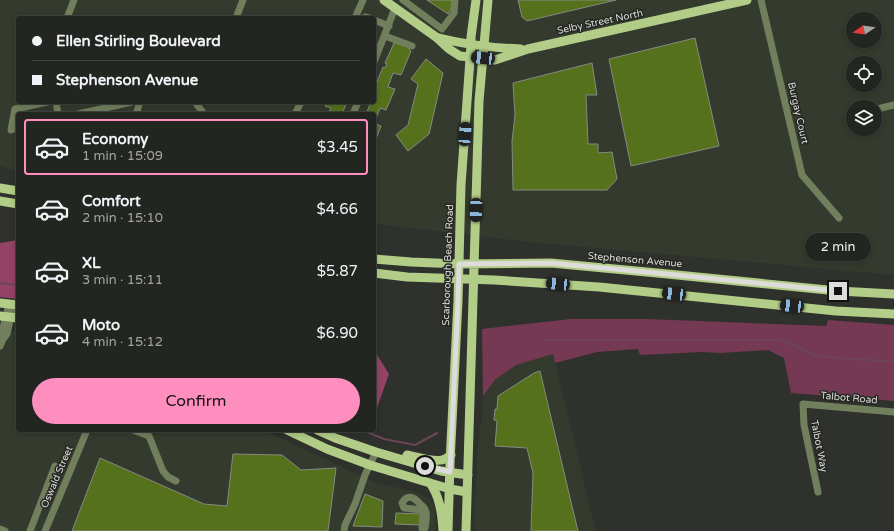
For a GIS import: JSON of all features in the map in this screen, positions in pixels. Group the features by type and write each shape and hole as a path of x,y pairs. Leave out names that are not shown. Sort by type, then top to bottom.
{"main road":[{"path":"384,0 436,37"},
{"name":"Scarborough Beach Road","path":"448,531 461,185 472,45 471,36 476,0"},
{"path":"466,531 479,101 488,0"},
{"name":"Selby Street North","path":"436,37 449,49 460,56 497,60 528,49 747,0"},
{"name":"Selby Street North","path":"436,37 457,43 472,45 495,48 528,49"},
{"path":"0,188 16,191"},
{"path":"0,201 16,204"},
{"name":"Stephenson Avenue","path":"376,259 459,264 550,263 838,291 894,294"},
{"path":"376,274 407,277 530,281 599,286 836,311 894,314"},
{"path":"291,432 327,449 370,465 450,489 466,492"},
{"path":"321,432 376,452 438,470 468,475"},
{"path":"376,452 394,452 424,459 441,461 451,455"},
{"path":"430,483 439,502 443,531"}],"street":[{"path":"68,16 74,0"},
{"path":"237,16 243,0"},
{"path":"356,16 363,0"},
{"path":"403,0 442,29 454,13 455,0"},
{"name":"Burgay Court","path":"761,0 802,175 839,218"},
{"path":"376,57 395,8"},
{"path":"376,21 389,26"},
{"path":"385,36 412,46"},
{"path":"15,129 15,109 38,104"},
{"path":"87,112 123,104"},
{"path":"882,108 894,105"},
{"path":"1,342 7,334 10,304"},
{"name":"Talbot Road","path":"803,404 894,412"},
{"name":"Talbot Way","path":"803,404 804,425 818,492"},
{"name":"Oswald Street","path":"45,531 86,432"},
{"path":"138,432 149,436 163,471 168,477 176,481"},
{"path":"344,531 376,452"},
{"path":"30,531 55,466"},
{"path":"413,498 425,508 425,528 423,528 422,510 403,507 402,504 404,499 413,498"},
{"path":"38,512 50,518"},
{"path":"0,529 5,531"}],"shaded area":[{"path":"0,0 894,0 894,275 529,242 376,224 376,112 16,112 16,170 0,166"},
{"path":"16,240 16,299 0,297 0,243"},
{"path":"571,319 646,319 826,326 828,320 894,325 894,401 791,393 784,358 768,350 640,355 638,349 597,352 555,363 553,354 516,365 495,380 483,396 482,329"},
{"path":"0,330 16,332 16,432 267,432 374,482 416,492 428,498 433,503 435,508 436,531 0,531"},
{"path":"376,353 389,374 376,410"},
{"path":"553,354 596,531 475,531 474,522 478,441 482,417 483,396 495,380 516,365"}],"building":[{"path":"427,0 452,0 451,9 448,14"},
{"path":"518,0 616,0 527,21 522,17"},
{"path":"695,38 719,146 631,166 609,59"},
{"path":"394,43 403,45 411,51 401,75 393,73 388,87 395,89 386,110 380,108 376,118 376,112 367,112 370,104 376,104 376,84 383,67 385,68 387,64 385,63"},
{"path":"426,59 443,73 429,134 408,151 396,135 408,125 418,84 411,79"},
{"path":"592,63 597,95 586,95 588,144 598,144 598,153 612,152 617,179 607,190 513,190 512,141 515,115 513,83"},
{"path":"326,104 346,104 343,112 329,112 331,108 325,106"},
{"path":"376,124 381,126 376,139"},
{"path":"540,371 578,531 531,531 533,473 527,448 495,446 497,421 494,420 498,396 534,373"},
{"path":"233,454 282,455 301,470 336,468 328,531 72,531 100,458 204,504 227,506"},
{"path":"365,494 383,501 382,527 353,526"},
{"path":"396,513 421,514 420,525 395,524"}],"waterway":[{"path":"0,283 16,285"},
{"path":"544,340 781,340 814,355 847,359 894,361"},
{"path":"367,432 384,439 415,445 437,433"}],"route":[{"path":"425,466 450,472 459,264 550,263 838,291"}]}
